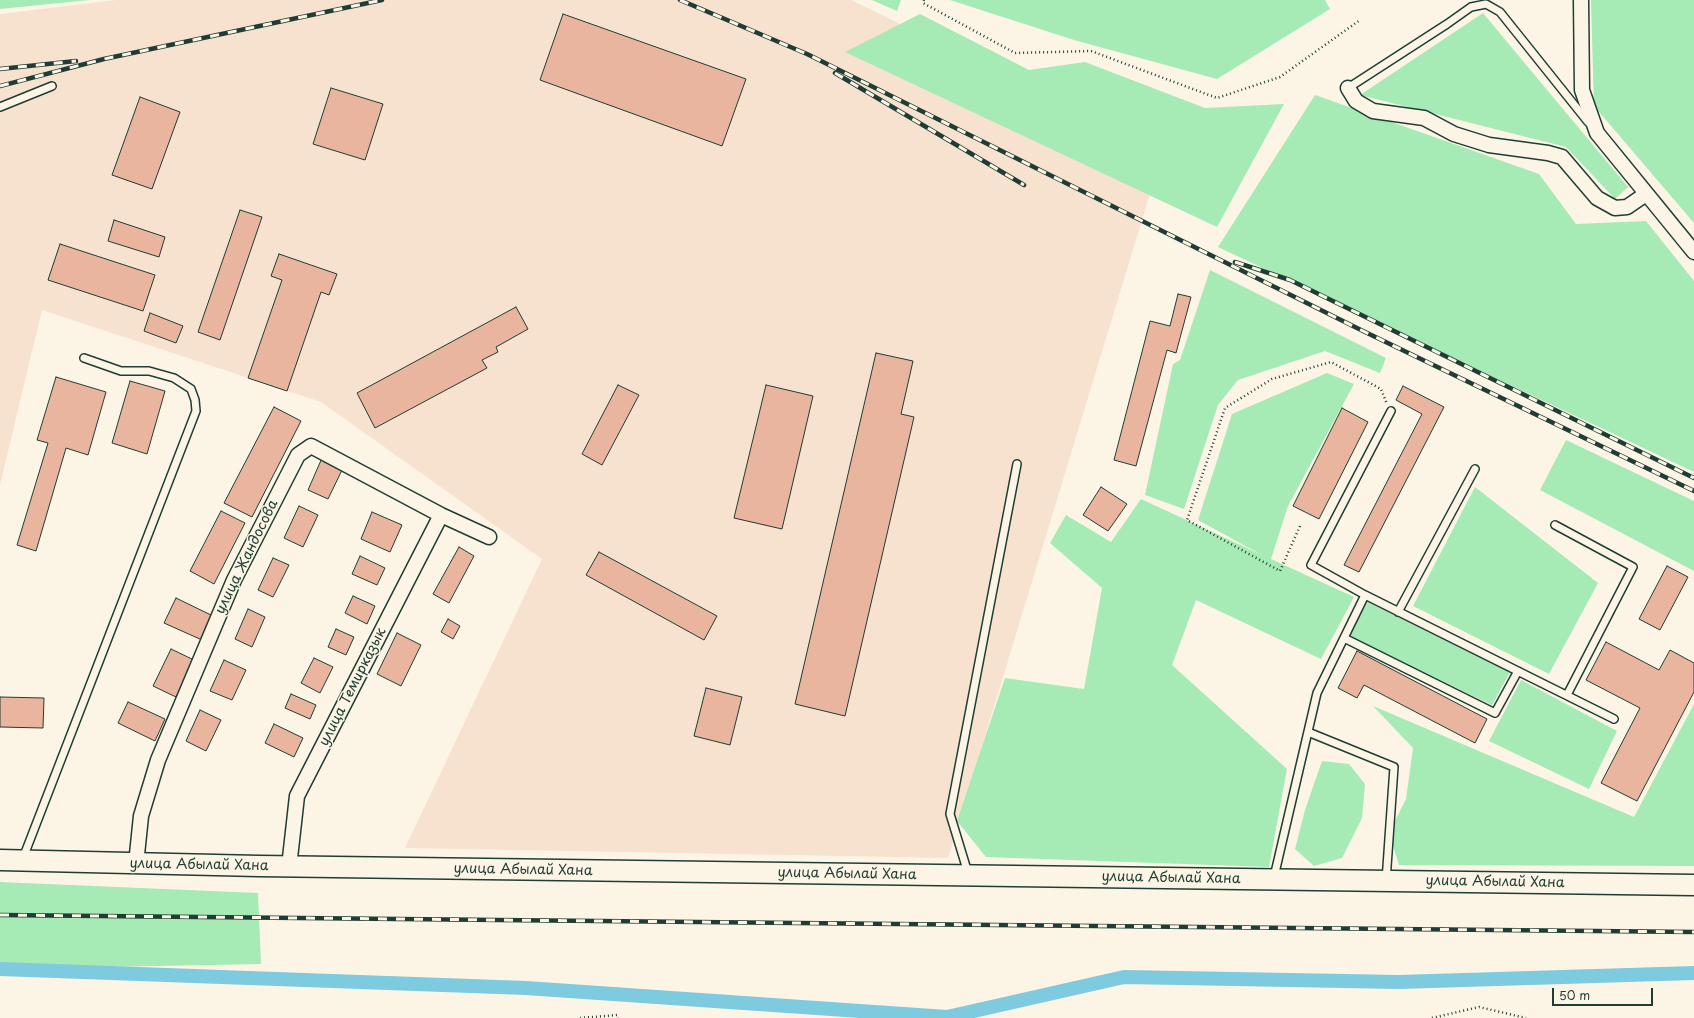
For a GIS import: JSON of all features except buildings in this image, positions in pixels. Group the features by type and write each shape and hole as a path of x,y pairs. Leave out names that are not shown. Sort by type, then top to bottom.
{"main road":[{"name":"улица Абылай Хана","path":"0,860 289,867 1694,885"}],"street":[{"path":"1581,0 1582,90 1597,133 1694,252"},
{"path":"1348,88 1356,101 1373,112 1424,118 1454,134 1489,146 1548,153 1562,158 1597,198 1615,208 1627,207 1646,194"},
{"name":"улица Жандосова","path":"136,864 140,816 158,760 234,580 298,455 311,446 441,515 489,537"},
{"name":"улица Темирказык","path":"289,867 297,796 441,515"}],"lane":[{"path":"1348,88 1471,7 1486,4 1500,12 1597,133"},
{"path":"0,107 52,86"},
{"path":"23,860 196,411 195,400 191,389 174,378 149,371 121,371 84,358"},
{"path":"1391,411 1311,565 1398,612 1614,719"},
{"path":"969,876 950,814 1017,464"},
{"path":"1398,612 1474,469"},
{"path":"1555,525 1633,567 1567,696"},
{"path":"1274,879 1317,693 1365,595"},
{"path":"1344,638 1495,713 1518,671"},
{"path":"1308,732 1394,767 1386,881"}],"path":[{"path":"924,0 923,3 1015,53 1091,51 1217,98 1280,77 1360,20"},
{"path":"1300,526 1280,571 1188,520 1224,408 1272,379 1331,362 1381,389 1391,411"},
{"path":"1432,1018 1479,1007 1526,1018"},
{"path":"580,1018 617,1015 618,1018"}],"shaded area":[{"path":"116,0 851,0 1163,151 948,858 405,848 542,559 321,402 42,310 0,485 0,14"}],"green space":[{"path":"0,0 90,0 0,9"},
{"path":"872,0 901,0 897,11"},
{"path":"950,0 1325,0 1330,9 1217,79 1074,40"},
{"path":"1591,0 1694,0 1694,223 1594,106"},
{"path":"1483,13 1628,187 1615,199 1566,147 1360,95"},
{"path":"920,14 1029,70 1085,62 1205,108 1284,104 1217,227 845,52"},
{"path":"1315,95 1539,174 1576,224 1646,221 1694,281 1694,472 1218,247"},
{"path":"1210,270 1386,358 1380,373 1325,351 1238,380 1218,405 1184,509 1145,495 1173,364 1180,360"},
{"path":"1327,373 1354,384 1288,506 1271,559 1354,597 1321,659 1196,600 1172,665 1287,769 1269,867 986,857 957,821 1005,678 1084,689 1102,588 1050,543 1066,515 1111,542 1141,499 1262,555 1198,520 1232,414"},
{"path":"1566,440 1694,501 1694,571 1540,490"},
{"path":"1475,487 1598,583 1549,674 1413,606"},
{"path":"1367,602 1510,672 1492,705 1349,636"},
{"path":"1521,680 1617,731 1589,789 1489,741"},
{"path":"1694,704 1694,866 1399,865 1389,833 1406,799 1413,748 1373,706 1634,817"},
{"path":"1322,761 1349,764 1365,784 1362,818 1342,858 1314,866 1295,849 1305,810"},
{"path":"0,882 258,893 261,964 0,969"}],"waterway":[{"path":"0,969 526,988 947,1017 1124,977 1399,982 1694,973"}],"railway":[{"path":"0,86 104,59 382,0"},
{"path":"680,0 807,54 1363,331 1694,491"},
{"path":"0,69 76,61"},
{"path":"835,73 1024,185"},
{"path":"1235,262 1290,280 1694,478"},
{"path":"0,915 1694,932"}]}
